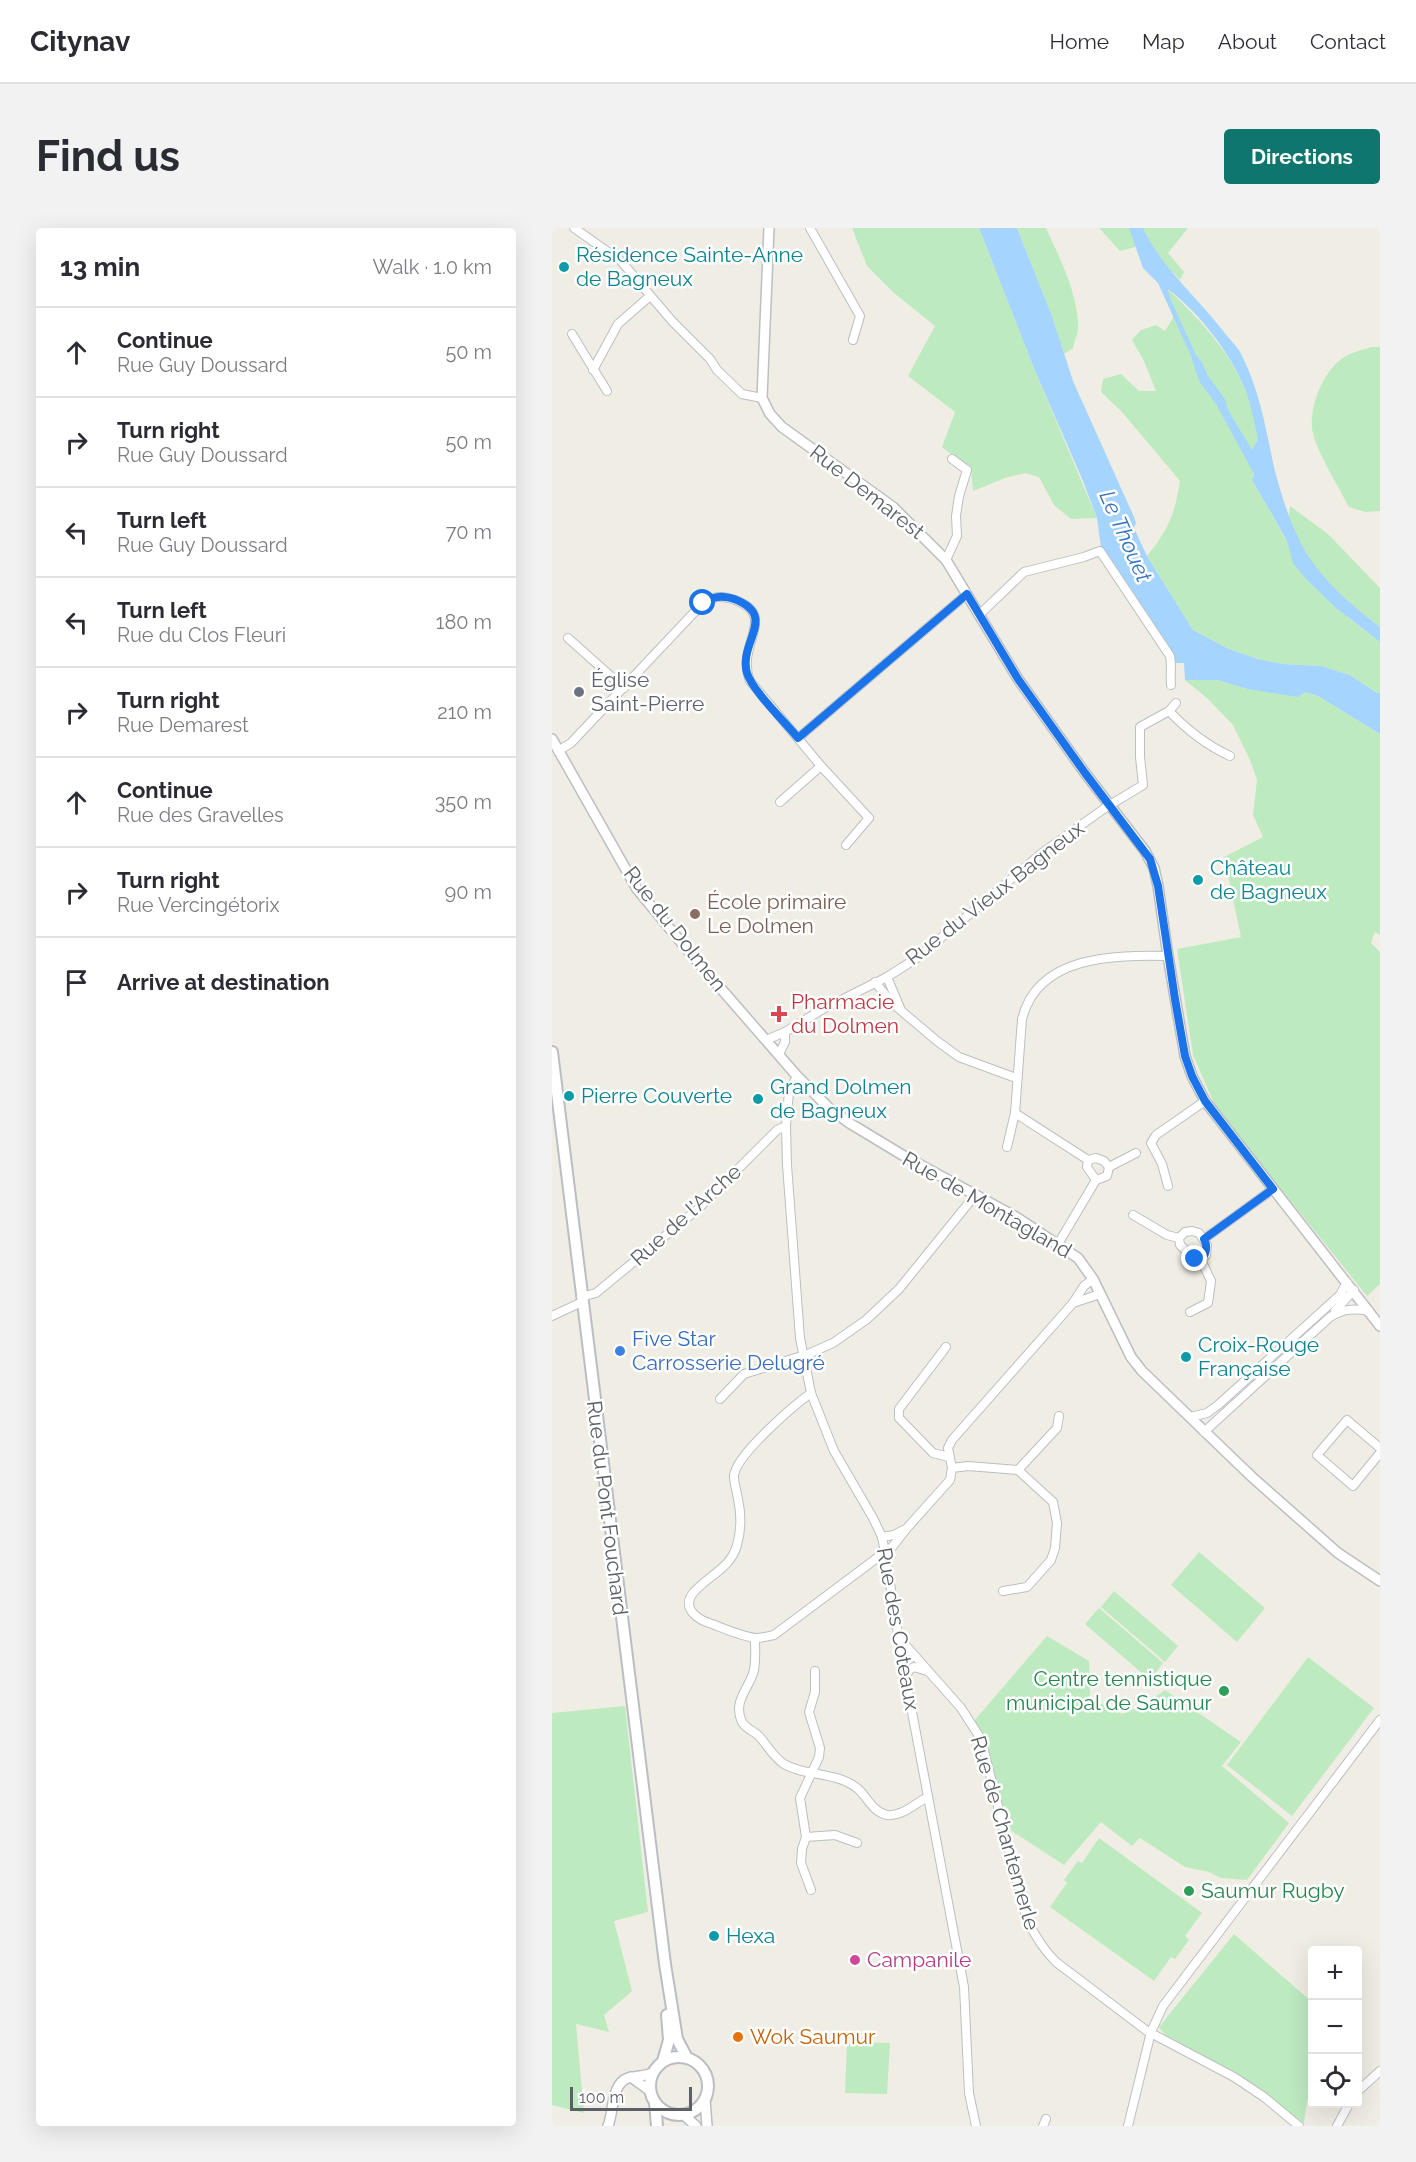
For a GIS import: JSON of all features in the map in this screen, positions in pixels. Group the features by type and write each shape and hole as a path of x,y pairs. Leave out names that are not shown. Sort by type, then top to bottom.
{"main road":[{"name":"Rue du Pont Fouchard","path":"552,1052 665,1964 677,2039 687,2058"},
{"name":"Rue du Pont Fouchard","path":"663,2061 669,2040 665,1964"},
{"path":"657,2126 650,2091 653,2073 663,2061 675,2057 687,2058 698,2064 704,2072 708,2090 700,2106 681,2115 669,2125"},
{"path":"654,2102 669,2114 681,2115"}],"street":[{"path":"574,228 621,261 636,276 650,296 710,359 717,370 742,394 762,398 769,228"},
{"path":"810,228 860,316 853,340"},
{"path":"593,370 618,324 650,296"},
{"path":"572,334 607,392"},
{"name":"Rue Demarest","path":"762,398 770,414 782,427 893,507 946,560 1018,679 1109,806 1145,851 1154,868 1158,886 1185,1056 1192,1076 1205,1101 1380,1326"},
{"path":"946,560 957,536 956,516 959,496 967,470 952,459"},
{"path":"979,615 1024,572 1100,551 1170,656 1171,685"},
{"path":"798,738 967,594"},
{"path":"558,751 571,743 703,603 716,596 729,598 749,606 755,613 756,624 746,657 750,681 821,766 869,818 846,844"},
{"path":"568,638 624,688"},
{"path":"1176,703 1169,711 1195,736 1213,749 1230,756"},
{"name":"Rue du Vieux Bagneux","path":"766,1040 785,1032 917,958 1042,853 1143,785 1140,727 1169,711"},
{"name":"Rue du Dolmen","path":"552,739 637,889 797,1076"},
{"path":"780,802 821,766"},
{"path":"1007,1147 1014,1113 1022,1019 1031,995 1064,968 1108,957 1168,956"},
{"path":"886,977 901,1010"},
{"path":"875,982 892,1003 915,1025 959,1057 1016,1077"},
{"path":"779,1054 785,1042 785,1032"},
{"name":"Rue des Coteaux","path":"797,1076 789,1092 786,1126 796,1298 803,1356 811,1393 834,1451 882,1538 902,1661 964,1987 969,2093 976,2126"},
{"name":"Rue de Montagland","path":"797,1076 830,1109 851,1124 904,1156 976,1194 1078,1258 1093,1280 1131,1358 1142,1371 1201,1429 1338,1553 1380,1581"},
{"path":"1168,1186 1162,1164 1151,1143 1156,1135 1205,1101"},
{"path":"1014,1113 1088,1160 1096,1158 1104,1161 1109,1167"},
{"name":"Rue de l'Arche","path":"552,1316 596,1293 684,1220 777,1130 786,1126"},
{"path":"1109,1167 1136,1153"},
{"path":"1088,1160 1087,1167 1096,1180"},
{"path":"1058,1244 1096,1180 1107,1176 1109,1167"},
{"path":"1204,1239 1273,1189"},
{"path":"720,1399 744,1374 803,1356 833,1343 866,1320 899,1289 976,1194"},
{"path":"1133,1215 1179,1238"},
{"path":"1179,1238 1185,1232 1199,1233 1207,1245 1206,1255 1201,1260"},
{"path":"1179,1238 1180,1245 1195,1259 1201,1260"},
{"path":"1190,1312 1208,1303 1211,1281 1201,1260"},
{"path":"811,1393 740,1460 734,1478 740,1516 737,1545 731,1558 722,1569 694,1592 690,1599 695,1617 706,1623 755,1638 774,1635 893,1546 950,1480 952,1468 948,1448 952,1440 1073,1303 1084,1286 1093,1280"},
{"path":"1190,1418 1207,1413 1218,1405 1340,1295 1347,1282"},
{"path":"1201,1429 1330,1317 1354,1290"},
{"path":"1073,1303 1100,1294"},
{"path":"1330,1317 1340,1311 1358,1308 1369,1311"},
{"path":"946,1347 898,1409 899,1418 933,1453 949,1457"},
{"path":"1201,1429 1218,1405"},
{"path":"1018,1470 1056,1428 1059,1416"},
{"path":"1380,1448 1347,1420 1317,1455 1353,1486 1380,1453"},
{"path":"952,1468 968,1466 1018,1470 1053,1502 1057,1523 1055,1548 1051,1560 1027,1587 1003,1591"},
{"path":"882,1538 907,1528"},
{"path":"755,1638 754,1671 742,1694 739,1706 742,1722 749,1730 757,1734 782,1763 804,1773 825,1774 856,1787 870,1804 883,1814 904,1812 928,1797"},
{"name":"Rue de Chantemerle","path":"898,1638 961,1708 981,1739 1026,1917 1035,1937 1056,1962 1150,2032 1234,2077 1271,2102 1299,2126"},
{"path":"902,1661 906,1657 919,1661"},
{"name":"Rue de Chantemerle","path":"902,1661 927,1671"},
{"path":"906,1679 909,1670 914,1667 927,1671"},
{"path":"811,1890 801,1863 806,1837 800,1798 819,1757 820,1748 809,1712 815,1692 815,1671"},
{"path":"1128,2126 1150,2032 1163,2006 1380,1720"},
{"path":"806,1837 835,1835 857,1843"},
{"path":"1362,2087 1380,2071"},
{"path":"608,2126 617,2087 631,2077 653,2073"},
{"path":"631,2077 650,2091"},
{"path":"705,2099 707,2126"},
{"path":"1337,2126 1346,2108"},
{"path":"681,2115 696,2126"}],"green space":[{"path":"852,228 979,228 1035,371 1097,518 1071,519 1054,505 1039,477 1025,473 1005,478 973,491 971,469 942,447 955,412 908,376 935,326 894,293 867,266"},
{"path":"1017,228 1046,228 1068,278 1075,304 1078,330 1073,348 1064,354 1052,316"},
{"path":"1099,228 1188,228 1168,253 1184,272 1180,280 1163,262 1150,243 1120,251"},
{"path":"1168,289 1202,323 1238,374 1251,407 1258,439 1253,451 1252,480 1286,540 1290,506 1328,534 1380,588 1380,627 1372,621 1347,617 1380,642 1380,693 1350,675 1321,666 1283,664 1258,659 1229,649 1193,630 1147,556 1170,521 1180,481 1122,412 1101,392 1103,379 1121,374 1139,391 1156,391 1144,361 1132,340 1141,330 1156,325 1165,331 1173,318"},
{"path":"1372,347 1380,347 1380,511 1365,512 1349,507 1317,446 1312,419 1318,392 1327,374 1346,356"},
{"path":"1185,680 1217,680 1247,689 1298,696 1305,692 1318,696 1380,734 1380,935 1375,932 1371,943 1380,952 1380,1284 1367,1296 1216,1108 1193,1055 1177,949 1241,937 1224,857 1263,837 1253,815 1257,780 1233,725 1207,698"},
{"path":"1199,1552 1265,1608 1237,1642 1171,1585"},
{"path":"1114,1591 1178,1646 1165,1662 1101,1607"},
{"path":"1099,1608 1163,1663 1150,1680 1085,1624"},
{"path":"1047,1636 1089,1661 1090,1698 1122,1714 1142,1706 1165,1690 1241,1742 1222,1766 1289,1823 1247,1880 1221,1878 1209,1872 1185,1867 1140,1838 1132,1846 1101,1822 1064,1865 1007,1828 974,1721"},
{"path":"1308,1657 1374,1708 1292,1816 1227,1765"},
{"path":"625,1706 648,1912 614,1921 632,1991 604,2015 609,2032 576,2024 584,2113 552,2105 552,1713"},
{"path":"1099,1838 1202,1913 1185,1936 1189,1940 1175,1959 1171,1957 1154,1981 1050,1907 1067,1883 1064,1880 1078,1861 1082,1863"},
{"path":"1234,1934 1308,1999 1308,2099 1304,2123 1256,2089 1165,2035 1159,2027"},
{"path":"847,2042 890,2043 887,2094 845,2093"}],"water":[{"name":"Le Thouet","path":"979,228 1017,228 1052,316 1073,381 1134,517 1136,523 1134,528 1147,556 1193,630 1229,649 1258,659 1283,664 1321,666 1350,675 1380,693 1380,734 1318,696 1305,692 1298,697 1247,689 1217,680 1185,680 1184,663 1176,663 1101,548 1097,518 1083,481 1035,371"},
{"path":"1129,228 1143,228 1170,269 1239,351 1254,384 1274,467 1299,539 1311,560 1334,588 1380,627 1380,642 1336,608 1293,563 1287,541 1252,480 1254,474 1216,404 1199,381 1191,356 1158,283 1143,268","holes":["1168,289 1180,299 1222,347 1245,389 1258,439 1252,450 1228,410 1225,399 1196,355"]}],"place":[{"name":"Résidence Sainte-Anne de Bagneux","path":"564,267"},
{"name":"Église Saint-Pierre","path":"579,692"},
{"name":"Château de Bagneux","path":"1198,880"},
{"name":"École primaire Le Dolmen","path":"695,914"},
{"name":"Pharmacie du Dolmen","path":"779,1014"},
{"name":"Pierre Couverte","path":"569,1096"},
{"name":"Grand Dolmen de Bagneux","path":"758,1099"},
{"name":"Five Star Carrosserie Delugré","path":"620,1351"},
{"name":"Croix-Rouge Française","path":"1186,1357"},
{"name":"Centre tennistique municipal de Saumur","path":"1224,1691"},
{"name":"Saumur Rugby","path":"1189,1891"},
{"name":"Hexa","path":"714,1936"},
{"name":"Campanile","path":"855,1960"},
{"name":"Wok Saumur","path":"738,2037"}],"route":[{"path":"703,603 716,596 729,598 749,606 755,613 756,624 746,657 750,681 798,738 967,594 1018,679 1150,859 1158,886 1185,1056 1192,1076 1205,1101 1273,1189 1204,1239 1207,1245 1206,1255 1201,1260 1195,1259"}]}
